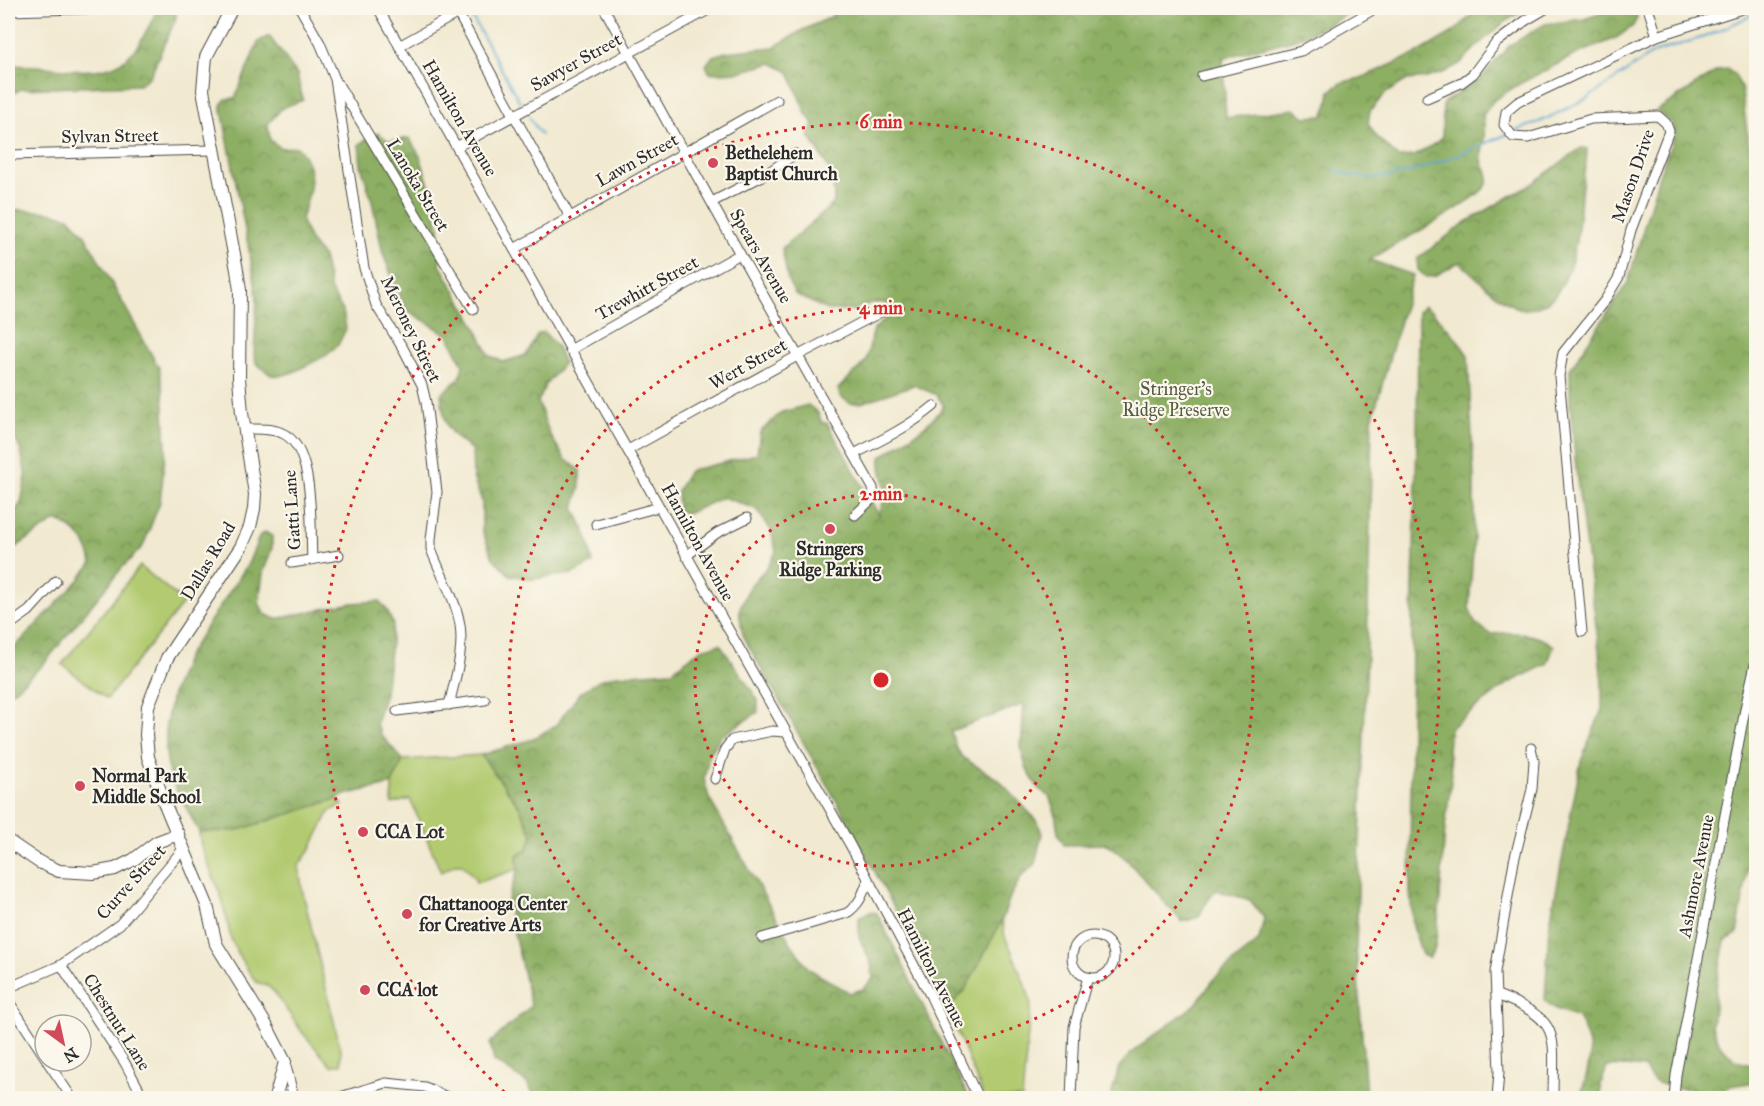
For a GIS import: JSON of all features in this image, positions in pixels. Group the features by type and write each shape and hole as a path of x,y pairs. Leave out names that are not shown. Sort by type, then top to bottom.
{"street":[{"path":"8,11 114,8"},
{"name":"Dallas Road","path":"232,8 206,57 203,90 240,290 239,378 255,494 254,509 250,527 241,548 167,658 148,706 146,735 148,757 207,905 216,944 266,1025 285,1062 294,1098"},
{"name":"Meroney Street","path":"300,8 320,43 335,79 364,268 376,305 418,376 426,402 437,492 431,549 460,624 459,664 449,705"},
{"name":"Hamilton Avenue","path":"378,8 458,146 570,350 849,843 931,997 978,1098"},
{"name":"Spears Avenue","path":"604,8 873,488 874,496 855,515"},
{"name":"Sawyer Street","path":"458,146 629,51 712,8"},
{"path":"1202,76 1301,51 1376,8"},
{"path":"1427,98 1461,83 1473,74 1496,43 1547,8"},
{"path":"1648,8 1657,36"},
{"name":"Mason Drive","path":"1582,632 1559,376 1563,352 1605,300 1618,277 1632,230 1669,131 1666,123 1658,116 1591,119 1528,138 1513,137 1504,125 1506,112 1518,102 1657,36 1745,8"},
{"path":"399,45 457,10 570,218"},
{"name":"Lanoka Street","path":"335,79 473,309"},
{"name":"Lawn Street","path":"514,249 777,100"},
{"name":"Sylvan Street","path":"8,155 213,150"},
{"path":"712,202 766,174 795,154"},
{"name":"Trewhitt Street","path":"570,350 740,254"},
{"name":"Wert Street","path":"628,450 885,310"},
{"path":"854,454 918,419 934,405"},
{"name":"Gatti Lane","path":"245,429 284,433 300,450 307,468 312,560"},
{"path":"596,524 659,507"},
{"path":"686,556 717,533 747,518"},
{"name":"Gatti Lane","path":"292,562 339,555"},
{"path":"8,626 29,611 56,581"},
{"name":"Ashmore Avenue","path":"1674,1098 1676,1075 1743,715 1756,660"},
{"path":"397,711 486,700"},
{"path":"715,779 725,749 732,740 772,731 785,732"},
{"path":"1497,1098 1499,1072 1495,972 1514,861 1532,789 1534,760 1531,748"},
{"path":"8,842 39,862 60,870 93,873 115,869 133,860 157,842 178,834"},
{"name":"Curve Street","path":"8,988 61,965 120,924 184,848"},
{"path":"762,938 847,913 861,900 868,880"},
{"path":"1088,936 1097,936 1111,945 1114,960 1106,974 1088,977 1075,967 1073,953 1081,940 1088,936"},
{"name":"Chestnut Lane","path":"61,965 125,1063 141,1098"},
{"path":"1071,1098 1074,1028 1088,977"},
{"path":"1497,995 1533,1012 1544,1020 1549,1029 1554,1047 1553,1098"},
{"path":"8,1000 33,1039"},
{"path":"275,1098 285,1062"},
{"path":"55,1073 72,1098"},
{"path":"337,1098 386,1083 424,1087 449,1098"}],"green space":[{"path":"157,8 176,8 176,18 150,76 139,85 21,89 8,96 8,65 97,70 122,61 134,51"},
{"name":"Stringer's Ridge Preserve","path":"830,8 1356,8 1333,22 1296,39 1223,58 1226,118 1294,109 1306,117 1323,116 1330,91 1343,82 1361,78 1416,54 1455,31 1479,8 1527,8 1505,22 1461,63 1427,78 1407,80 1386,93 1370,111 1368,123 1375,135 1398,157 1415,156 1442,139 1443,103 1480,79 1510,45 1545,24 1584,19 1617,8 1636,10 1637,18 1633,26 1616,38 1575,55 1519,84 1494,100 1483,115 1482,160 1488,182 1483,190 1370,260 1413,275 1372,420 1367,654 1356,945 1366,1098 1113,1098 1112,1093 1119,1067 1131,1053 1196,1004 1215,978 1259,940 1264,918 1250,900 1216,890 1199,917 1182,922 1126,859 1108,844 1064,845 1058,833 1055,812 1049,796 1039,789 1027,770 1021,750 1024,704 951,731 962,757 999,780 1038,822 1042,833 1035,864 1021,877 1010,897 1002,920 965,990 955,1001 946,1004 847,820 743,636 739,610 750,586 770,564 776,551 771,530 756,509 723,497 687,514 678,510 677,491 689,471 757,454 760,432 782,412 808,405 818,413 822,423 827,423 879,515 885,490 881,457 922,428 944,406 937,395 914,385 861,403 850,403 840,396 838,389 866,361 874,329 884,320 889,311 887,303 871,303 853,310 827,310 795,294 788,281 782,248 834,203 831,175 809,136 814,125 805,112 789,72 772,63 739,72 718,73 709,72 706,65 713,56 726,52 774,47 833,16"},
{"path":"269,36 297,74 303,100 282,108 268,124 270,140 281,148 297,147 308,164 311,182 301,219 310,241 323,257 331,291 343,311 346,329 338,345 327,355 294,372 280,376 271,375 256,363 254,354 257,298 221,105 226,99 235,98 258,42"},
{"path":"1727,69 1735,75 1741,87 1752,167 1755,214 1756,820 1737,934 1725,941 1716,987 1712,1026 1720,1045 1735,1060 1756,1065 1756,1082 1730,1086 1718,1094 1666,1086 1653,1080 1644,1068 1607,1067 1601,1084 1601,1098 1580,1098 1589,1066 1588,1040 1578,1017 1556,1009 1545,1001 1549,928 1581,761 1602,709 1598,641 1577,479 1570,403 1570,369 1628,282 1659,175 1675,134 1672,123 1656,111 1717,71"},
{"path":"378,133 389,141 409,138 420,156 439,226 440,265 476,327 489,355 503,362 526,355 538,334 544,332 557,347 564,363 546,384 538,402 550,435 565,459 580,470 580,487 574,508 586,534 593,563 572,574 532,579 510,575 493,558 482,530 482,501 473,477 472,450 451,433 445,421 442,405 441,394 460,378 463,365 448,335 407,310 383,254 372,201 361,165 359,144"},
{"path":"1581,148 1587,149 1587,155 1571,264 1555,295 1542,305 1526,309 1510,304 1459,262 1435,276 1426,277 1418,270 1417,259 1465,223 1533,183"},
{"path":"8,209 49,212 69,217 85,235 159,368 163,390 166,448 160,502 143,546 121,569 42,666 8,695 8,652 79,580 92,563 88,548 80,537 57,520 8,552 8,521 21,503 26,477 21,451 8,424"},
{"path":"1424,306 1433,312 1468,355 1474,479 1474,537 1469,608 1475,623 1491,634 1524,634 1547,641 1554,646 1547,664 1507,684 1450,728 1448,750 1452,773 1435,948 1429,958 1422,955 1413,926 1410,891 1418,312"},
{"path":"265,532 272,536 272,548 263,573 259,603 265,614 275,619 352,603 379,601 387,610 393,624 385,693 376,723 381,735 403,760 392,784 349,794 235,831 199,832 169,775 166,724 172,694 187,656 248,564 260,535"},
{"path":"140,566 184,602 107,699 62,664"},
{"path":"720,644 758,700 758,712 721,736 709,756 704,779 709,798 790,942 809,969 850,993 863,989 873,979 871,963 859,937 859,918 870,912 877,913 969,1098 535,1098 527,1083 494,1061 490,1043 531,1006 507,903 518,869 517,855 526,851 533,836 519,806 481,755 533,739 556,725 580,693 599,680 617,675 672,671 701,649"},
{"path":"481,755 519,806 533,836 526,851 517,855 518,869 476,883 475,878 462,864 455,864 441,872 410,799 392,804 392,784 403,760"},
{"path":"336,799 343,805 330,811 310,850 299,865 302,889 341,1051 341,1064 331,1066 302,1032 275,993 268,986 256,982 240,958 231,939 222,899 201,846 199,832 235,831"},
{"path":"1002,920 1005,937 1031,1001 1022,1098 984,1098 946,1004 955,1001 976,969"}],"waterway":[{"path":"467,8 521,104"},
{"path":"1513,132 1544,120 1588,98 1653,53 1710,35 1756,13"},
{"path":"529,117 541,135"},
{"path":"1335,169 1353,176 1374,178 1397,175 1445,160 1508,134"}],"place":[{"name":"Bethelehem Baptist Church","path":"713,163"},
{"name":"Stringers Ridge Parking","path":"830,529"},
{"name":"Normal Park Middle School","path":"80,786"},
{"name":"CCA Lot","path":"363,832"},
{"name":"Chattanooga Center for Creative Arts","path":"407,914"},
{"name":"CCA lot","path":"365,990"}]}
